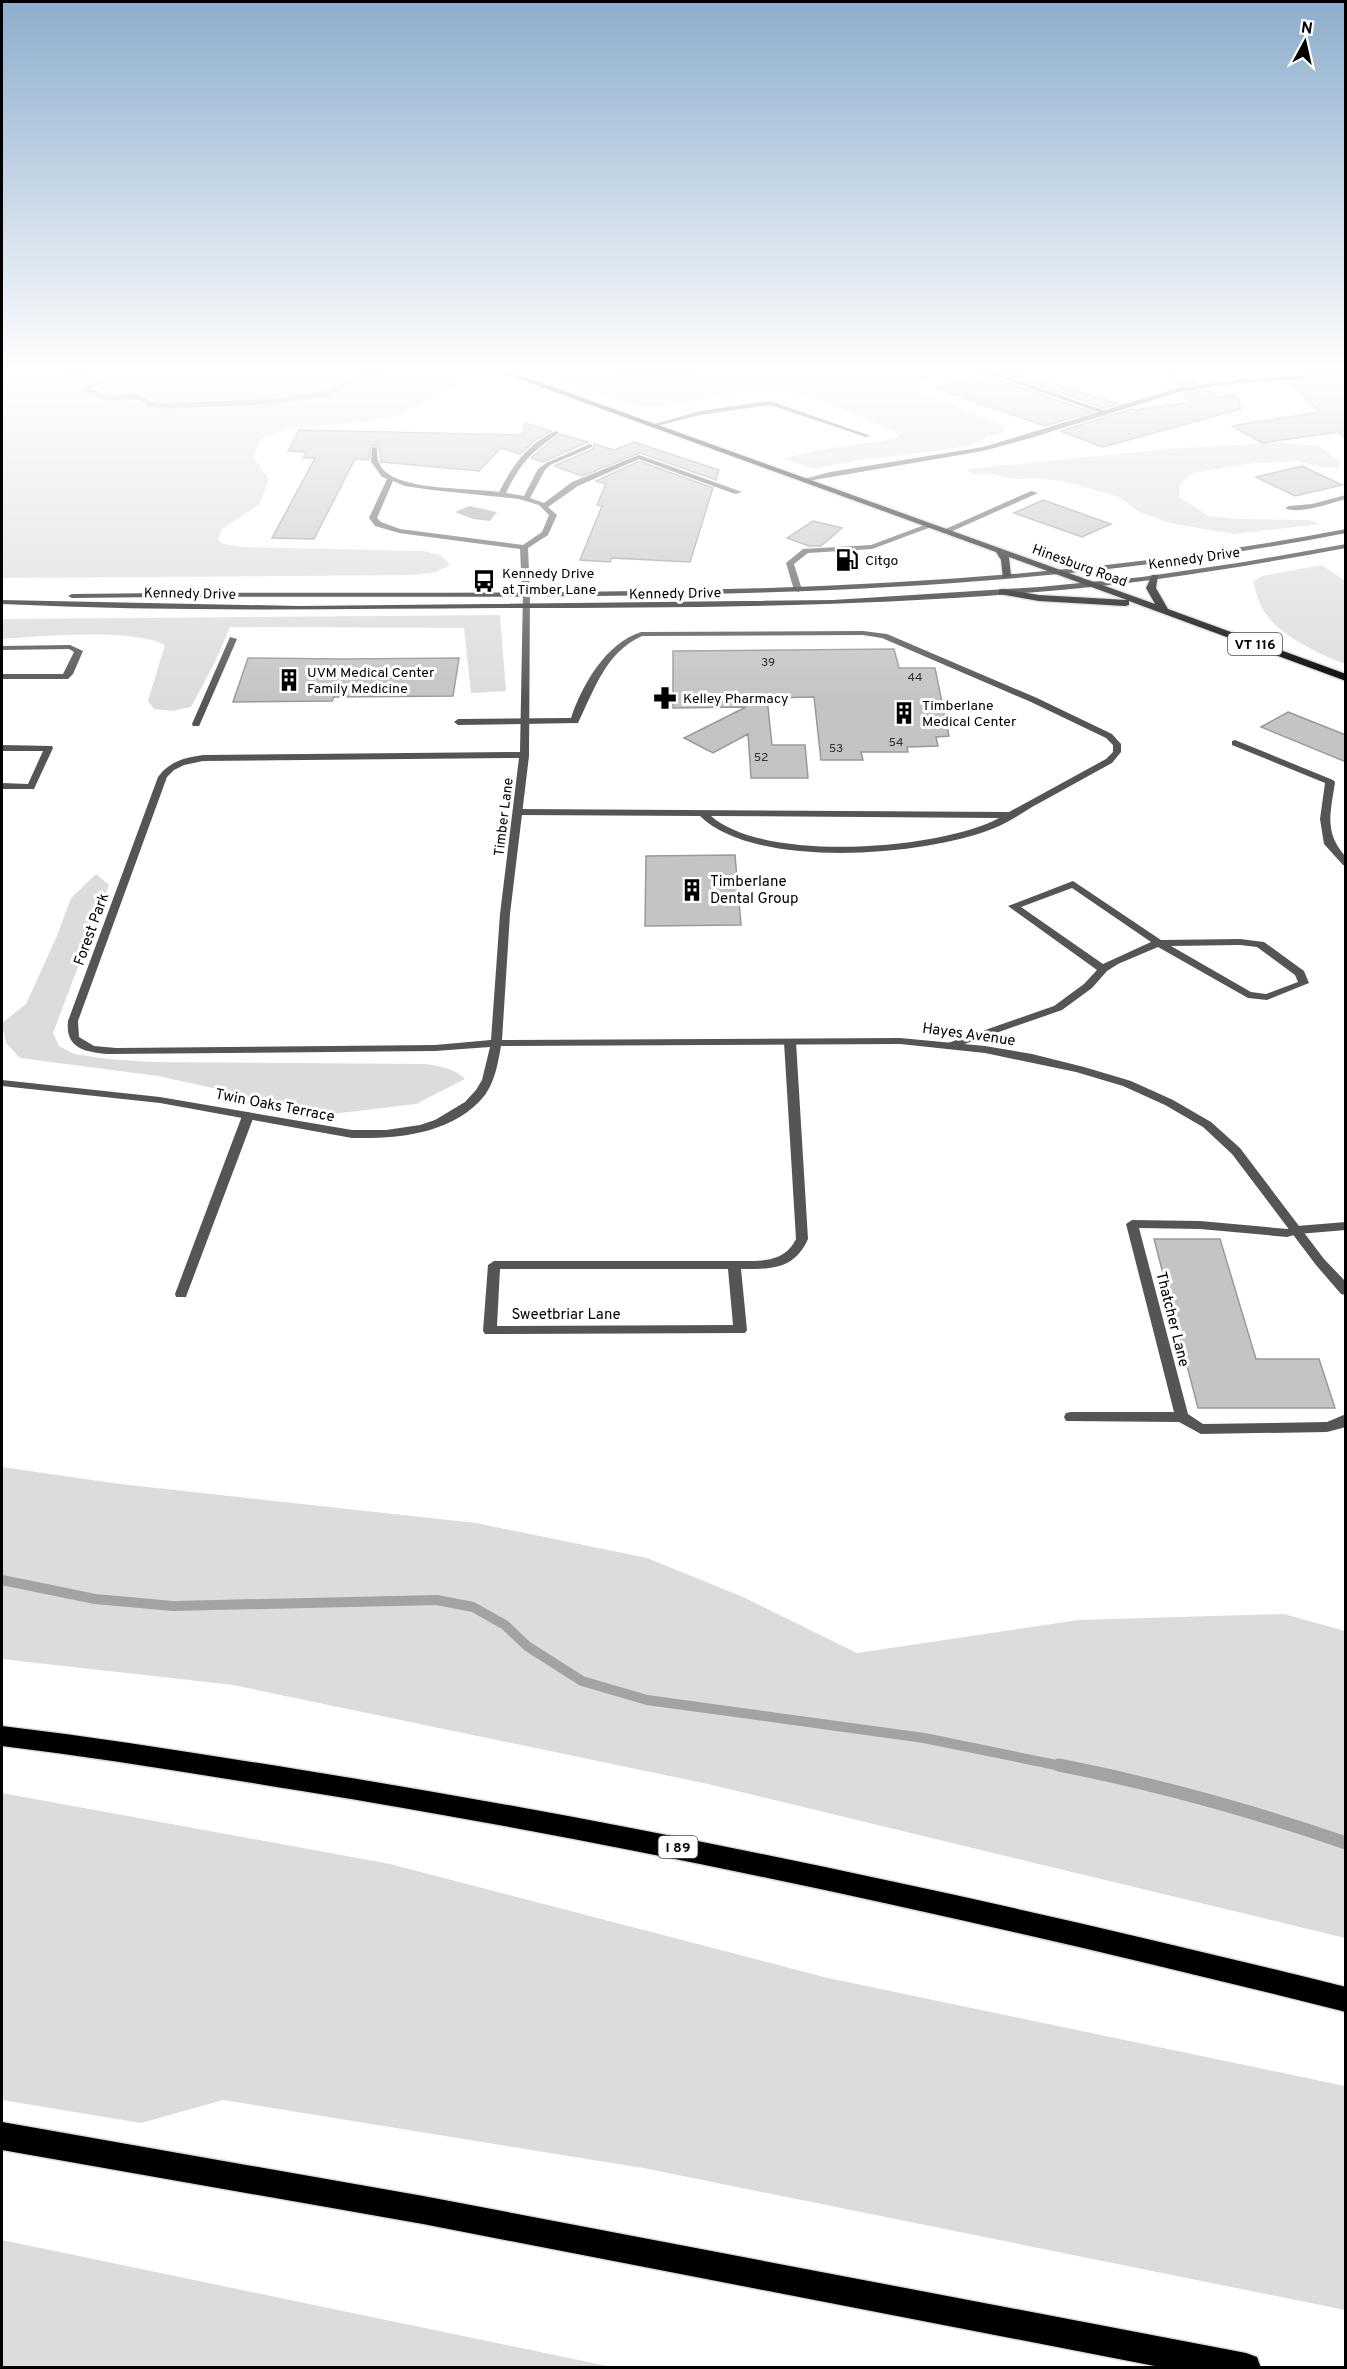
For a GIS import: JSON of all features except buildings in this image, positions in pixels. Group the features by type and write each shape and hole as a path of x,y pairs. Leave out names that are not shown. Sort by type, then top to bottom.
{"highway":[{"name":"I 89","path":"2,1736 397,1796 651,1842 847,1881 1191,1960 1346,2000"},
{"path":"2,2136 423,2210 1246,2367"}],"main road":[{"name":"Hinesburg Road","path":"812,481 1346,678"},
{"name":"Kennedy Drive","path":"2,600 232,593 715,593 798,590 1055,572 1191,556 1346,531"},
{"name":"Kennedy Drive","path":"2,600 227,608 669,607 843,602 1002,592 1155,577 1254,563 1346,546"},
{"path":"1001,552 1006,561 1006,576"},
{"path":"1002,592 1039,598 1105,601 1159,609 1151,588 1155,577"}],"street":[{"path":"390,481 373,518 378,524 399,531 524,548 545,533 553,515 546,505 526,498 394,481"},
{"path":"501,495 508,481"},
{"path":"526,498 536,481"},
{"path":"546,505 582,481"},
{"path":"706,481 738,492"},
{"path":"945,531 1034,493"},
{"path":"1289,508 1312,506 1346,497"},
{"path":"798,590 790,563 804,551 874,547 930,526"},
{"name":"Timber Lane","path":"495,1043 504,934 524,755 526,593 524,548"},
{"path":"458,722 575,721 586,691 624,642 634,636 875,634 1051,707 1109,736 1117,744 1117,752 1109,761 975,833 947,841 897,847 788,846 747,838 716,826 702,813"},
{"path":"196,724 233,639"},
{"path":"2,648 70,647 79,651 79,654 65,677 2,677"},
{"path":"1235,743 1330,782 1325,819 1329,844 1346,863"},
{"path":"2,748 49,748 31,787 2,786"},
{"name":"Forest Park","path":"495,1043 435,1048 106,1051 77,1042 71,1030 163,777 171,767 184,761 203,758 524,755"},
{"path":"518,812 1011,815"},
{"path":"952,1045 1058,1008 1088,986 1103,969 1123,956 1159,943 1240,942 1260,944 1300,973 1304,977 1304,983 1266,997 1248,995 1159,943 1073,884 1013,906 1103,969"},
{"name":"Hayes Avenue","path":"495,1043 900,1041 952,1045 1030,1058 1092,1073 1137,1088 1184,1108 1224,1136 1320,1262 1346,1291"},
{"name":"Sweetbriar Lane","path":"734,1265 740,1330 490,1331 494,1265 734,1265 769,1264 790,1259 796,1253 802,1239 790,1042"},
{"name":"Twin Oaks Terrace","path":"2,1083 160,1100 352,1134 377,1135 424,1127 460,1111 482,1091 493,1067 495,1043"},
{"path":"181,1294 248,1116"},
{"name":"Thatcher Lane","path":"1182,1417 1132,1224 1200,1225 1287,1233 1297,1230"},
{"path":"1297,1230 1346,1226"},
{"path":"1071,1417 1182,1417 1201,1429 1328,1427 1344,1422 1346,1419"}],"shaded area":[{"path":"2,481 268,481 260,504 222,529 218,540 224,544 241,547 424,551 442,556 450,565 436,572 415,575 2,578"},
{"path":"1057,481 1184,481 1180,485 1179,497 1209,516 1236,519 1309,520 1321,524 1233,534 1170,523 1139,512 1119,497"},
{"path":"469,506 497,512 490,521 473,519 455,512"},
{"path":"1322,565 1345,581 1345,664 1313,650 1272,622 1259,602 1253,582 1262,576"},
{"path":"500,615 506,691 471,693 464,628 230,627 215,662 191,707 172,711 154,709 148,701 165,645 132,636 86,634 2,639 2,619"},
{"path":"96,874 109,885 53,1033 59,1046 74,1054 151,1062 425,1064 451,1070 465,1079 416,1104 332,1114 158,1076 20,1058 6,1043 2,1023 26,1004 56,938 71,898"},
{"path":"2,1467 120,1484 476,1523 647,1558 743,1597 857,1653 1078,1620 1284,1614 1345,1631 1345,1938 708,1784 233,1685 2,1659"},
{"path":"2,1793 390,1864 828,1978 1345,2086 1345,2310 643,2168 223,2100 141,2123 2,2100"},
{"path":"2,2240 612,2367 2,2367"}],"waterway":[{"path":"2,1580 95,1599 173,1606 437,1600 473,1607 505,1625 527,1646 582,1681 647,1700 924,1738 1066,1767"},
{"path":"1059,1765 1204,1799 1346,1843"}],"place":[{"name":"Citgo","path":"847,560"},
{"name":"Kennedy Drive at Timber Lane","path":"484,581"},
{"name":"UVM Medical Center Family Medicine","path":"289,680"},
{"name":"Kelley Pharmacy","path":"665,698"},
{"name":"Timberlane Medical Center","path":"904,713"},
{"name":"Timberlane Dental Group","path":"692,890"}]}
